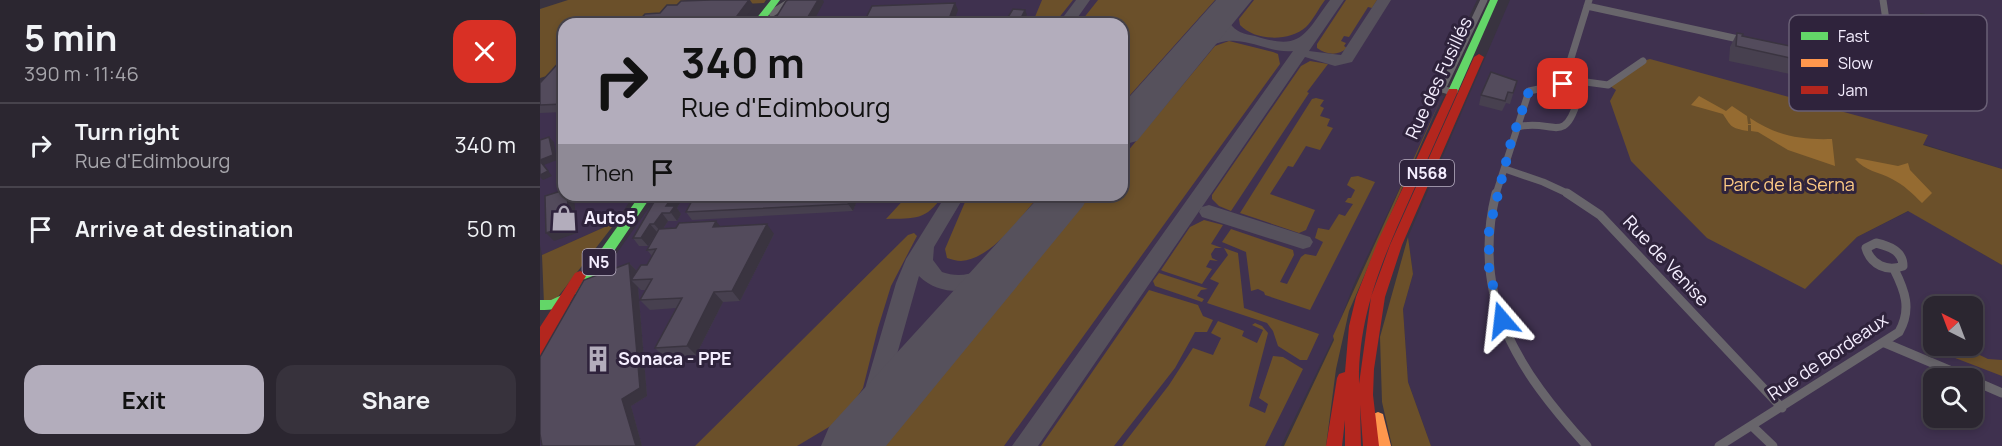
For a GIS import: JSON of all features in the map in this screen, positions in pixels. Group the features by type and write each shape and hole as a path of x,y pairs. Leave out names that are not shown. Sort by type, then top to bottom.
{"main road":[{"path":"769,18 776,0"},
{"path":"762,18 776,0"},
{"name":"Rue des Fusillés","path":"1353,446 1352,371 1356,326 1376,259 1447,90 1494,0"},
{"name":"Rue des Fusillés","path":"1371,446 1366,395 1370,341 1378,297 1389,263 1504,0"},
{"name":"N5","path":"540,338 554,314 634,201"},
{"name":"N5","path":"540,356 554,314 641,201"},
{"path":"1334,446 1345,364 1356,326"},
{"path":"1370,341 1383,446"}],"street":[{"path":"769,18 793,0"},
{"path":"1447,90 1484,0"},
{"path":"1883,0 1885,15"},
{"path":"1518,127 1532,122 1559,128 1567,127 1572,122 1576,102 1564,81 1588,3 1748,41"},
{"path":"1783,48 1789,49"},
{"path":"1587,446 1539,388 1512,342 1498,306 1489,270 1489,230 1493,208 1529,91 1536,88 1553,87 1564,81 1608,85 1644,62"},
{"name":"Rue de Venise","path":"1505,169 1557,186 1578,197 1600,215 1782,408"},
{"name":"Rue de Bordeaux","path":"1719,446 1885,343 1899,332 1907,318 1908,299 1894,269"},
{"path":"1885,343 1944,368"},
{"path":"1983,385 2002,393"},
{"path":"1752,426 1773,446"}],"shaded area":[{"path":"788,0 1477,0 1432,93 1444,96 1354,284 1333,339 1281,446 540,446 540,371 563,329 654,201 1128,201 1128,18 780,18"},
{"path":"1510,0 2002,0 2002,169 1923,144 1928,135 1805,289 1857,237 1909,211 2002,265 2002,446 1431,446 1408,382 1403,309 1413,274 1408,237"},
{"path":"558,73 558,201 630,201 616,222 542,255 540,245 540,90"},
{"path":"1699,96 1726,111 1732,106 1747,116 1748,124 1751,124 1750,118 1789,136 1832,139 1835,166 1788,150 1758,132 1751,131 1751,125 1748,125 1748,131 1738,129 1730,124 1723,114 1691,105"},
{"path":"1855,159 1898,166 1908,163 1910,170 1932,193 1922,203 1900,184 1863,166"}],"green space":[{"path":"568,0 766,0 764,3 682,7 650,18 558,18 558,66 550,75 540,78 540,9"},
{"path":"1042,0 1073,0 1059,18 1034,18"},
{"path":"1098,0 1215,0 1128,97 1128,18 1084,18"},
{"path":"1254,0 1325,0 1306,27 1291,35 1272,38 1254,34 1240,25 1239,19"},
{"path":"1346,0 1377,0 1372,8 1368,7 1349,37 1344,36 1341,41 1346,43 1344,46 1347,48 1344,51 1329,53 1317,48 1317,44"},
{"path":"1229,41 1273,52 1278,54 1280,64 1004,446 882,446 1086,201 1128,201 1128,151 1215,46"},
{"name":"Parc de la Serna","path":"1650,59 1789,97 1789,111 1840,111 1928,135 1923,145 2002,169 2002,265 1908,211 1857,237 1805,289 1707,238 1631,161 1610,101 1616,90 1610,86 1643,61"},
{"path":"1310,61 1328,64 1307,92 1309,93 1231,211 1219,206 1212,199 1212,195 1301,66"},
{"path":"1442,96 1349,311 1336,369 1326,446 1284,446 1334,340 1333,336"},
{"path":"1312,99 1324,100 1320,106 1324,108 1320,116 1330,119 1327,126 1333,128 1320,150 1306,146 1293,167 1288,166 1270,194 1315,210 1306,230 1299,233 1240,213"},
{"path":"1358,176 1375,182 1310,310 1265,295 1258,289 1251,291 1246,252 1222,242 1231,229 1293,250 1294,255 1280,282 1287,284 1301,257 1305,254 1316,256 1323,242 1315,238 1318,228 1329,230 1339,214 1345,216 1353,204 1345,202 1351,198 1355,190 1347,185 1351,177"},
{"path":"902,201 938,201 925,214 912,218 886,219"},
{"path":"965,201 1035,201 1015,225 984,253 958,261 947,258 945,249"},
{"path":"1204,220 1223,225 1211,244 1222,248 1215,248 1211,254 1212,258 1218,261 1210,260 1206,267 1212,269 1202,284 1161,270 1190,227"},
{"path":"616,222 557,298 544,304 542,255"},
{"path":"914,233 917,236 891,286 863,388 846,414 834,424 797,446 695,446 908,235"},
{"path":"1408,237 1413,274 1403,309 1408,382 1431,446 1392,446 1382,402 1380,337"},
{"path":"1224,248 1238,253 1244,308 1319,334 1307,360 1300,360 1278,346 1273,331 1267,323 1207,303 1219,283 1210,279 1228,255"},
{"path":"1159,273 1208,289 1201,290 1197,296 1204,299 1202,302 1155,286 1153,281"},
{"path":"1149,290 1198,305 1203,316 1213,320 1207,332 1195,332 1175,368 1114,446 1041,446"},
{"path":"1218,321 1244,331 1242,336 1257,343 1263,330 1252,325 1255,323 1262,326 1268,333 1249,406 1265,413 1268,404 1259,398 1273,356 1283,357 1303,369 1265,446 1122,446 1169,385 1193,348 1213,355 1221,338 1211,333"},
{"path":"1950,356 1982,356 2002,360 2002,376"}],"building":[{"path":"749,0 736,18 641,18 645,14 660,13 667,5 677,5 681,1"},
{"path":"818,0 807,18 776,18 786,1"},
{"path":"955,3 949,18 866,18 872,6"},
{"path":"1013,9 1025,10 1021,18 1008,17"},
{"path":"1737,33 1743,34 1742,36 1789,46 1789,58 1736,46"},
{"path":"558,64 558,104 540,105 540,83"},
{"path":"1491,72 1517,81 1513,93 1508,92 1505,101 1481,95"},
{"path":"549,137 553,155 540,160 540,140"},
{"path":"540,161 548,171 540,175"},
{"path":"558,192 558,201 568,201 570,225 546,233 545,196"},
{"path":"655,201 670,201 666,206 675,206 670,213 662,213 654,224 650,224 641,238 633,238"},
{"path":"692,201 849,201 848,204 686,212"},
{"name":"Sonaca - PPE","path":"716,221 713,227 767,224 732,291 714,292 687,346 655,348 682,298 640,300 652,279 631,280 641,265 647,265 656,249 647,250 659,229 676,228 679,223"},
{"name":"Sonaca - PPE","path":"629,263 640,388 622,399 636,446 542,446 540,357 584,280"}],"taxiway":[{"path":"1070,18 1083,0"},
{"path":"1024,446 1337,0"},
{"path":"1312,55 1335,61 1346,59 1384,0"},
{"path":"1225,11 1224,26 1237,36"},
{"path":"1194,47 1213,38 1237,36"},
{"path":"1237,36 1283,47 1300,45 1308,40"},
{"path":"924,246 952,201"},
{"path":"1209,212 1303,242"},
{"path":"849,446 868,421 906,283 924,246"},
{"path":"924,246 923,260 926,271 934,278 957,283 970,282 994,273 1018,251"}],"runway":[{"path":"1128,124 1235,0"},
{"path":"850,446 1062,201"}],"traffic: fast":[{"path":"762,18 776,0"},
{"path":"1453,91 1494,0"},
{"path":"580,290 642,201"},
{"path":"540,305 553,305 564,299"}],"traffic: slow":[{"path":"1378,419 1383,446"}],"traffic: jam":[{"path":"1371,446 1366,395 1367,369 1378,297 1396,245 1479,57"},
{"path":"1353,446 1352,371 1356,326 1363,297 1384,241 1453,91"},
{"path":"540,338 580,276"},
{"path":"540,356 569,308"},
{"path":"1334,446 1344,378"}],"place":[{"name":"Auto5","path":"564,218"},
{"name":"Sonaca - PPE","path":"598,359"}],"route":[{"path":"1502,320 1489,270 1489,230 1493,208 1511,142 1529,91 1563,84"}]}
